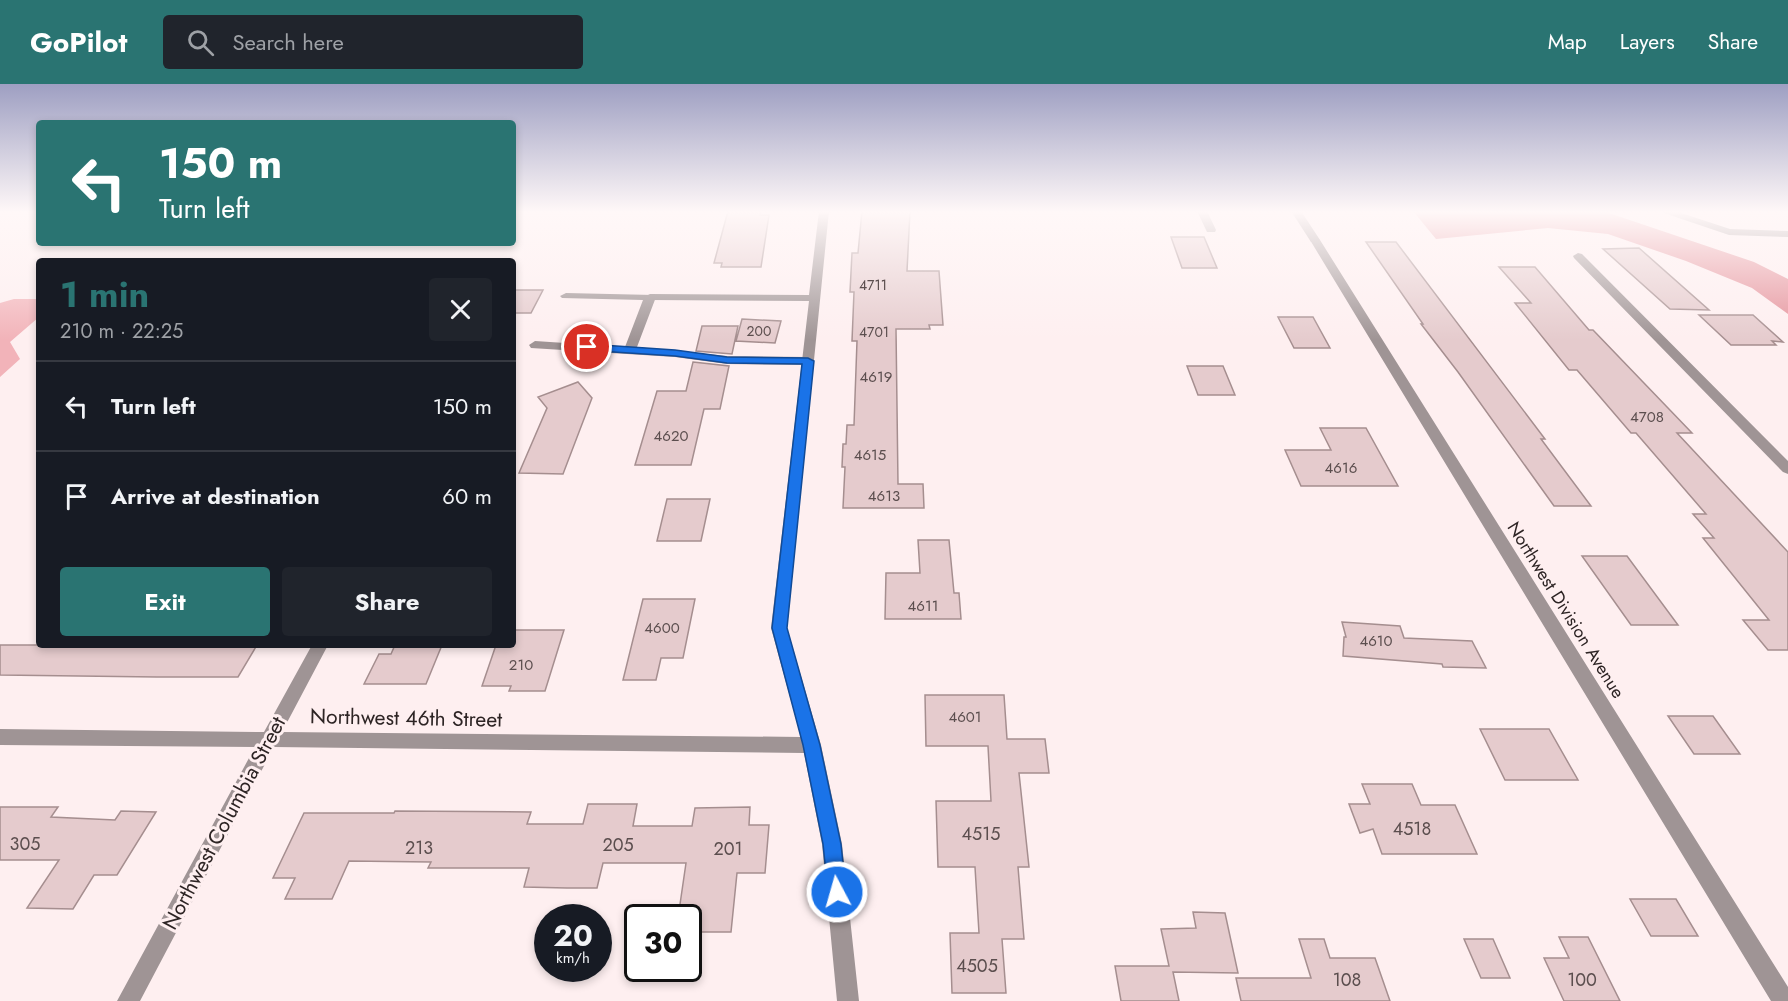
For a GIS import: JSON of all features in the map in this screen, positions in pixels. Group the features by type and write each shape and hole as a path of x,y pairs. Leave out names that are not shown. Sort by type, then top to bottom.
{"street":[{"path":"820,254 779,628 812,745 832,844 848,1001"},
{"name":"Northwest Division Avenue","path":"1324,254 1784,1001"},
{"path":"1578,256 1788,469"},
{"path":"566,296 815,298"},
{"path":"630,350 650,297"},
{"path":"536,345 675,353 727,360 808,361"},
{"name":"Northwest Columbia Street","path":"128,1001 318,648"},
{"name":"Northwest 46th Street","path":"0,737 812,745"}],"shaded area":[{"path":"1665,254 1730,254 1754,262 1788,279 1788,314 1752,288"},
{"path":"14,299 36,299 36,320 10,342 20,359 0,377 0,303"}],"building":[{"path":"716,254 763,254 761,267 721,267 722,263 714,263"},
{"path":"852,254 908,254 907,271 939,271 943,325 929,325 930,329 896,329 898,484 923,484 924,508 843,508 845,467 842,467 843,444 846,444 847,425 854,425 857,341 852,341 854,292 850,292"},
{"path":"1177,254 1211,254 1217,268 1182,268"},
{"path":"1374,254 1405,254 1545,439 1541,439 1591,506 1554,506 1421,324 1423,324"},
{"path":"1608,254 1646,254 1709,310 1670,309"},
{"path":"1499,267 1535,267 1589,330 1593,330 1692,433 1677,433 1788,552 1788,650 1768,650 1743,620 1769,620 1703,538 1714,538 1693,514 1706,514 1636,433 1631,433 1577,370 1569,370 1515,303 1531,303"},
{"path":"516,290 543,290 531,313 516,313"},
{"path":"1699,315 1753,315 1783,342 1772,341 1776,345 1731,345"},
{"path":"1278,317 1313,317 1330,348 1294,348"},
{"path":"742,319 781,321 775,343 736,341"},
{"path":"702,326 738,326 732,354 696,351"},
{"path":"693,362 729,366 720,409 704,409 691,465 635,465 657,391 686,391"},
{"path":"1187,366 1223,366 1235,395 1198,395"},
{"path":"578,382 592,398 563,474 519,473 547,408 538,397"},
{"path":"1320,428 1366,428 1398,486 1301,486 1285,450 1331,450"},
{"path":"667,499 710,499 701,541 657,541"},
{"path":"918,540 949,540 954,593 959,593 961,619 885,619 886,573 920,573"},
{"path":"1582,556 1627,556 1678,625 1631,625"},
{"path":"643,599 695,599 683,658 661,658 656,680 623,680"},
{"path":"1342,622 1400,626 1404,638 1472,641 1486,668 1443,667 1442,664 1343,656 1344,637 1346,637"},
{"path":"516,630 564,630 545,691 509,691 511,686 482,686 495,648 516,648"},
{"path":"0,645 36,645 36,648 255,648 238,677 0,675"},
{"path":"394,648 441,648 426,684 364,684 379,654 391,654"},
{"path":"925,695 1004,695 1007,739 1045,739 1049,773 1019,773 1029,867 1018,867 1024,939 1002,939 1006,993 952,993 950,933 979,933 975,867 938,867 936,801 991,801 988,746 926,746"},
{"path":"1668,716 1713,716 1740,754 1694,754"},
{"path":"1480,729 1549,729 1578,780 1505,780"},
{"path":"1362,784 1412,784 1421,805 1455,805 1477,854 1382,854 1373,829 1360,833 1349,804 1370,804"},
{"path":"588,804 637,804 633,826 692,826 695,808 750,807 749,825 769,825 765,873 737,873 731,932 702,932 702,904 680,904 686,863 603,863 597,888 567,888 524,887 529,868 428,868 431,862 349,861 332,899 285,899 295,878 273,878 304,813 531,812 527,824 583,824"},
{"path":"0,807 58,807 51,817 115,820 121,811 156,812 117,875 94,875 73,909 27,908 59,860 0,860"},
{"path":"1630,899 1676,899 1698,936 1651,936"},
{"path":"1193,912 1225,913 1238,973 1173,972 1179,1001 1121,1001 1115,966 1169,966 1161,929 1196,928"},
{"path":"1559,937 1588,937 1620,1001 1564,1001 1544,958 1569,958"},
{"path":"1299,939 1324,939 1330,958 1375,958 1390,1001 1241,1001 1236,978 1311,978"},
{"path":"1464,939 1493,939 1510,978 1481,978"}],"route":[{"path":"587,347 675,353 727,360 808,361 779,628 812,745 832,844 837,892"}]}
